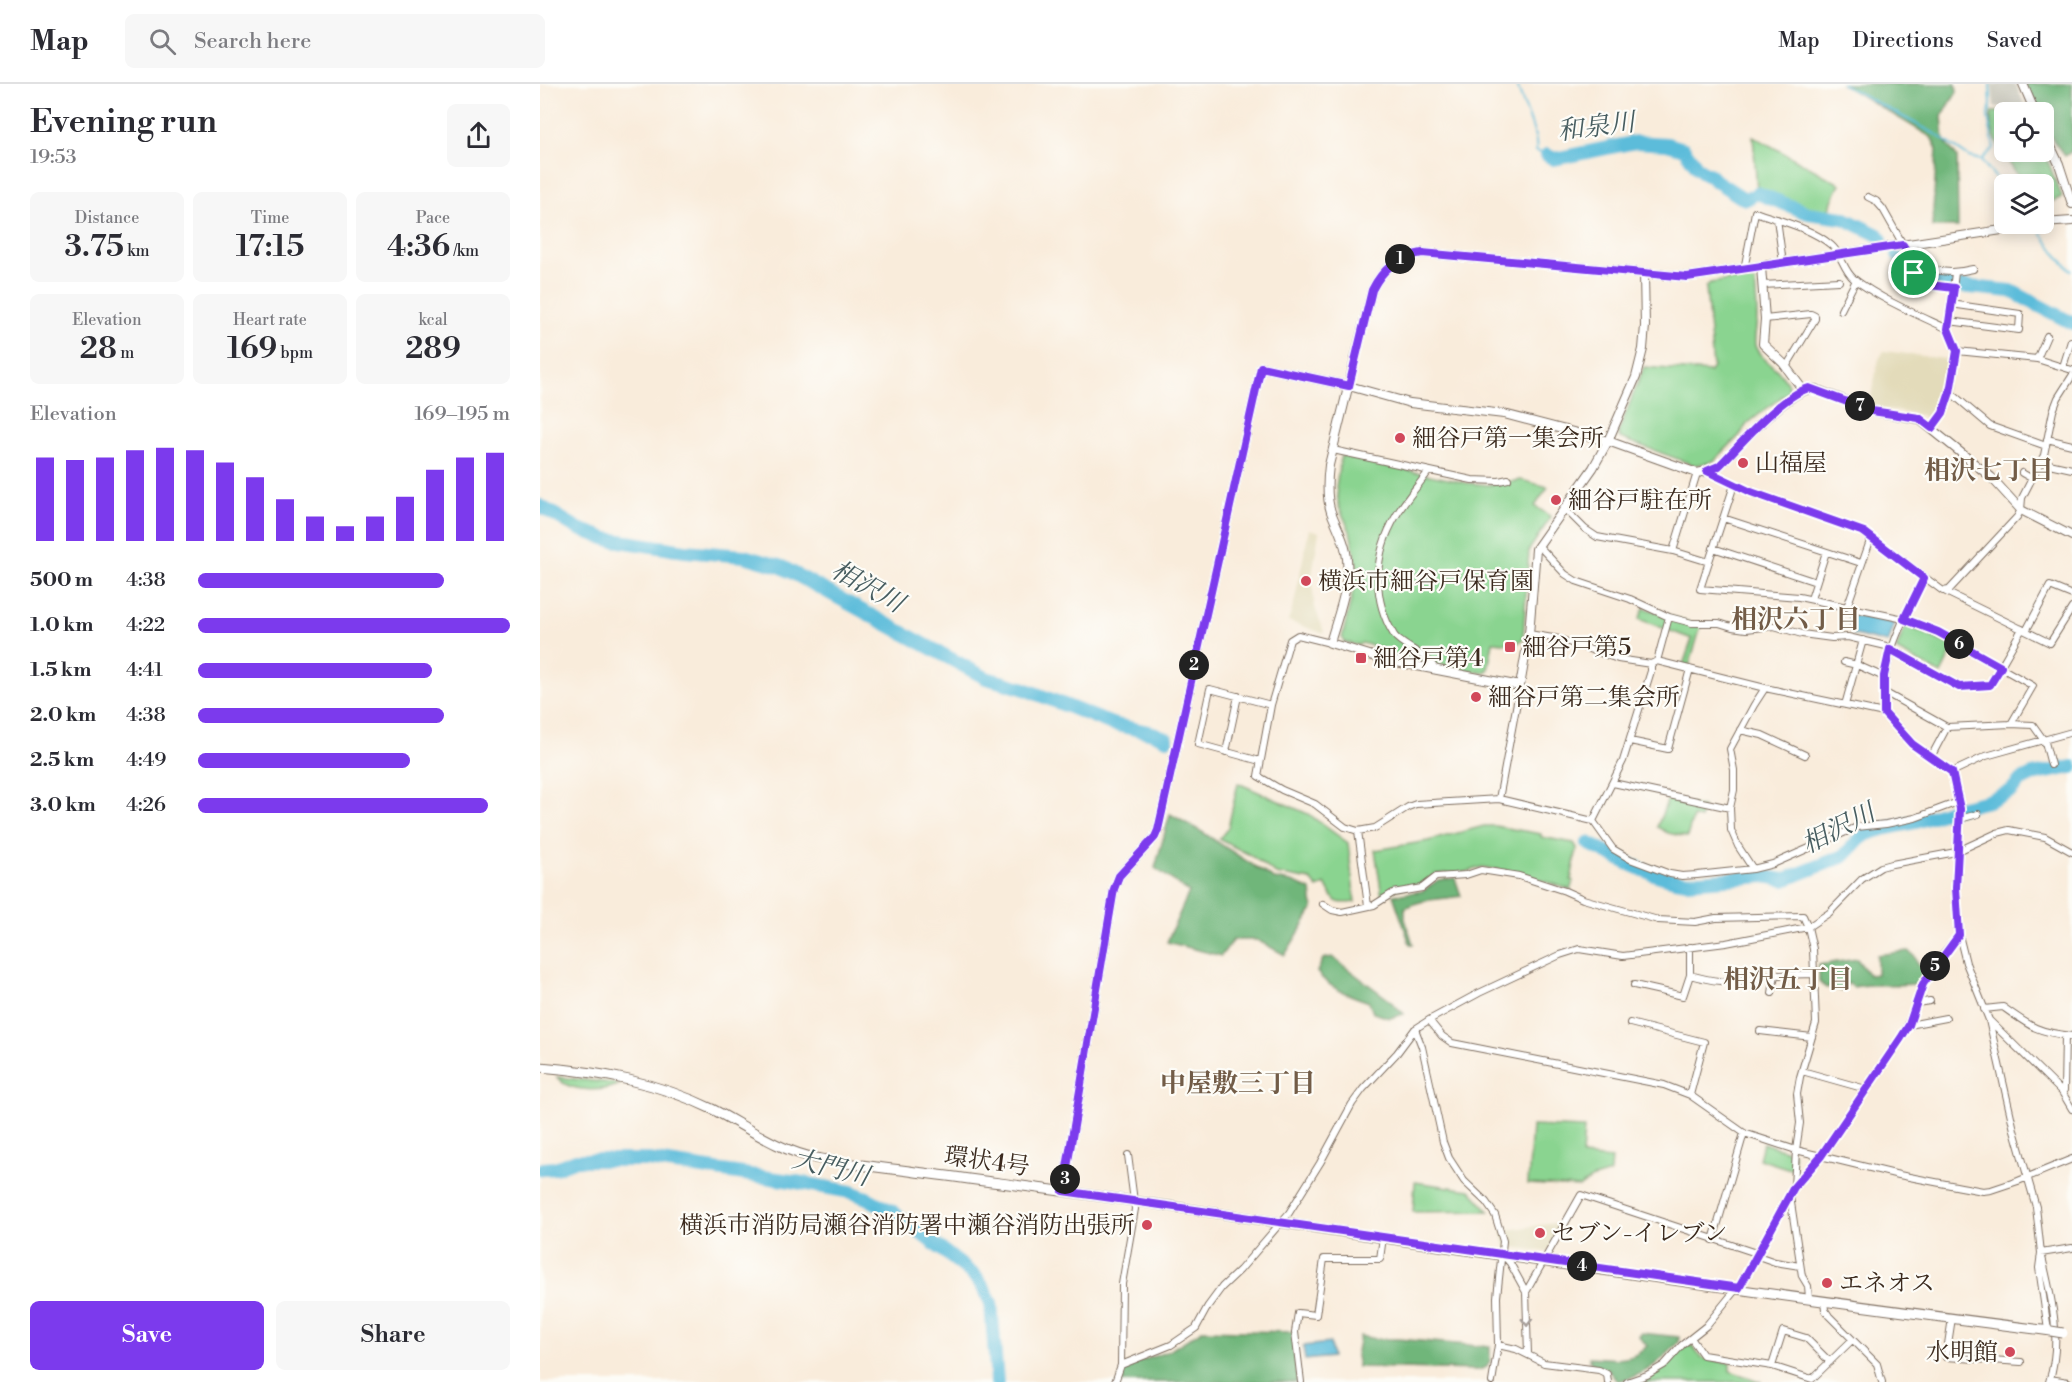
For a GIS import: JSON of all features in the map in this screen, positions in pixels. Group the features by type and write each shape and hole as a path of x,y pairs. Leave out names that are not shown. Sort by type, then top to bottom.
{"main road":[{"name":"環状4号","path":"540,1067 585,1070 621,1077 676,1094 711,1109 781,1146 813,1158 1135,1201 1545,1261 2067,1333"}],"street":[{"path":"2023,84 2031,102"},
{"path":"2054,153 2072,204"},
{"path":"1868,197 1876,201 1883,209 1914,264 1917,279 1930,285 1954,286"},
{"path":"1744,270 1755,212 1810,232 1831,245 1840,255 1849,274 1856,280 1874,292 1948,329"},
{"path":"1777,219 1783,263"},
{"path":"2054,222 2072,221"},
{"path":"1330,643 1348,570 1346,551 1331,511 1327,480 1372,290 1378,276 1399,259 1422,253 1687,277 1994,231"},
{"path":"1914,264 1940,272 1955,273 1973,269"},
{"path":"1761,267 1765,346 1786,367 1803,390"},
{"path":"1498,799 1528,634 1534,555 1538,545 1593,468 1608,441 1640,364 1645,326 1644,273"},
{"path":"1932,428 1943,413 1950,392 1957,351 1948,329 1955,273"},
{"path":"1841,310 1856,280"},
{"path":"1762,285 1839,281"},
{"path":"1949,321 2019,330 2020,314 1951,304"},
{"path":"1765,320 1811,314 1815,316 1786,367"},
{"path":"2037,359 2047,336"},
{"path":"2063,367 2071,341"},
{"path":"1957,351 2037,359 2072,370"},
{"path":"1063,1191 1114,889 1119,876 1155,837 1158,830 1261,367 1349,386 1410,403 1504,414 1608,441 1696,473 1719,466 1773,412 1803,390 1815,389 1872,411 1919,418 1991,477 2021,510 2072,536"},
{"path":"1946,591 2001,535 2021,510 2022,498 2047,443 2053,411 2072,376"},
{"path":"2064,389 2072,393"},
{"path":"1950,392 1990,426 2047,443 2072,445"},
{"path":"1333,450 1472,480 1508,479"},
{"path":"2040,462 2072,469"},
{"path":"1429,471 1395,517 1381,550 1377,567 1377,586 1395,638 1428,660 1437,671"},
{"path":"1707,471 1734,485 1864,532 1924,578 2050,643 2072,608"},
{"path":"1673,551 1696,473"},
{"path":"2022,473 2031,478"},
{"path":"1734,485 1700,589 1799,597 1904,619 1938,632 2033,686 2011,724"},
{"path":"1564,508 1585,530 1597,537 1673,551 1709,562"},
{"path":"1723,518 1862,563"},
{"path":"1847,608 1871,538"},
{"path":"1538,545 1565,574 1576,581 1630,599 1669,617 1746,629 1774,626 1802,634 1863,640 1886,646 1959,687 1990,685 2050,586 2072,595"},
{"path":"1713,548 1816,582"},
{"path":"1810,599 1826,552"},
{"path":"1884,713 1884,676 1890,649 1924,578"},
{"path":"1593,821 1613,783 1630,741 1669,617"},
{"path":"1528,634 1559,639 1618,659 1690,669 1765,688 1884,713 1912,744 1952,772 1960,819 1956,888 1959,935 1966,963 1989,1020 2014,1130 2036,1207 2041,1253 2055,1320 2056,1342 2050,1381 2068,1382"},
{"path":"1520,686 1386,660 1299,635 1290,640 1271,705 1258,776 1282,790 1315,804 1345,827 1358,831 1375,828 1416,804 1498,799 1593,821 1613,849 1630,859 1670,874 1682,876 1753,869 1779,862 1857,827 1886,825 1959,805"},
{"path":"1845,705 1863,640"},
{"path":"1844,662 1857,664 1884,676"},
{"path":"1630,741 1668,749 1690,669"},
{"path":"1753,869 1731,830 1730,808 1734,775 1730,749 1765,688"},
{"path":"1260,761 1198,744 1210,689 1271,705"},
{"path":"1884,692 1947,727 2033,725 2044,739 2051,765"},
{"path":"1226,752 1238,696"},
{"path":"1931,757 1947,727"},
{"path":"1740,730 1762,735 1805,754"},
{"path":"1952,772 1986,756 2072,732"},
{"path":"1613,783 1730,808"},
{"path":"1960,819 1978,814"},
{"path":"1121,1365 1161,1350 1189,1335 1196,1328 1222,1287 1240,1270 1289,1213 1363,1089 1397,1053 1415,1029 1479,993 1560,954 1579,949 1623,956 1726,944 1808,927 1829,913 1862,879 1881,867 1956,852 1997,832 2009,830 2045,837 2072,852"},
{"path":"1358,831 1368,906"},
{"path":"1323,904 1332,910 1341,912 1368,906 1393,893 1422,888 1436,877 1466,875 1481,870 1519,876 1583,899 1658,920 1695,922 1716,918 1803,916 1813,949 1816,1023 1797,1094 1800,1123 1794,1187"},
{"path":"1627,1382 1647,1375 1664,1365 1691,1338 1707,1326 1738,1288 1794,1187 1821,1156 1909,1025 1923,984 1959,935"},
{"path":"1634,985 1683,996 1690,975 1690,947"},
{"path":"1690,975 1714,982 1752,979 1764,974 1814,974"},
{"path":"1772,993 1775,975"},
{"path":"1917,1003 1930,1000"},
{"path":"1984,1009 2003,1007 2031,1027 2047,1033 2068,1035 2063,1091"},
{"path":"1909,1025 1946,1018"},
{"path":"1429,1020 1442,1036 1452,1042 1664,1085 1690,1095 1744,1133 1796,1150 1899,1175 1983,1191 2007,1185 2072,1159"},
{"path":"1989,1020 2063,1091 2072,1109"},
{"path":"1630,1023 1704,1042 1690,1095"},
{"path":"1415,1029 1422,1047 1443,1142 1449,1158 1464,1181 1486,1202 1495,1215 1503,1242 1497,1297 1498,1345 1492,1382"},
{"path":"1760,1031 1812,1037"},
{"path":"1802,1071 1866,1089"},
{"path":"2063,1091 2072,1090"},
{"path":"1713,1240 1744,1133"},
{"path":"1115,1382 1121,1365 1122,1284 1135,1201 1128,1155"},
{"path":"1526,1292 1581,1196 1775,1262 1800,1266"},
{"path":"1790,1196 1800,1266 1802,1276 1808,1286 1809,1298"},
{"path":"1300,1382 1295,1332 1298,1313 1316,1315 1324,1259 1380,1258 1383,1237"},
{"path":"2041,1253 2072,1248"},
{"path":"2041,1253 2039,1268 2049,1331"},
{"path":"1503,1255 1526,1292 1528,1354"},
{"path":"1824,1300 1825,1310 1829,1316 1876,1364 1882,1382"},
{"path":"1952,1318 1946,1357 2021,1362"},
{"path":"1772,1366 1783,1331 1806,1338 1830,1362"},
{"path":"1691,1338 1703,1355 1772,1366 1812,1379 1852,1340"},
{"path":"1498,1345 1528,1354 1553,1366 1599,1370 1606,1374 1608,1382"}],"shaded area":[{"path":"1992,84 2016,84 2023,102 1994,102 1994,107"},
{"path":"1884,351 1953,360 1944,396 1931,424 1921,415 1870,407 1879,359"},
{"name":"横浜市細谷戸保育園","path":"1309,529 1319,532 1312,575 1314,605 1324,632 1322,633 1288,621 1294,604"},
{"path":"1555,1223 1555,1225 1564,1225 1547,1252 1505,1246 1501,1231"}],"green space":[{"path":"1842,84 1956,84 1957,92 1942,116 1944,140 1957,157 1958,227 1932,227 1937,149 1931,137"},
{"path":"2025,84 2072,84 2072,151 2065,156 2054,141 2054,102 2034,102"},
{"path":"1992,112 1994,112 1994,134 1992,129"},
{"path":"1753,136 1840,184 1832,201 1829,215 1757,190"},
{"path":"2009,162 2048,162 2053,174 2017,174"},
{"path":"2054,177 2062,197 2054,200"},
{"path":"1743,278 1755,282 1757,316 1755,345 1762,356 1784,378 1789,391 1747,424 1740,435 1715,460 1708,463 1694,465 1620,438 1618,433 1644,367 1710,372 1713,367 1706,287 1710,283"},
{"path":"1341,456 1467,483 1490,485 1521,480 1548,487 1535,506 1551,517 1529,550 1523,639 1516,644 1493,642 1488,670 1483,673 1393,655 1390,651 1362,643 1358,645 1344,642 1342,638 1357,566 1350,531 1339,507 1336,487"},
{"path":"1644,608 1701,626 1689,666 1683,665 1692,639 1639,619"},
{"path":"1906,625 1954,647 1941,674 1896,650"},
{"path":"1238,783 1308,814 1348,843 1355,902 1336,901 1325,884 1318,888 1311,880 1276,874 1250,855 1219,839 1228,828"},
{"path":"1668,799 1703,807 1700,819 1693,817 1687,837 1668,833 1657,827"},
{"path":"1170,814 1274,879 1292,882 1311,890 1313,909 1285,955 1257,940 1233,940 1221,956 1167,942 1189,892 1155,868"},
{"path":"1484,826 1541,834 1541,837 1574,843 1577,848 1571,890 1521,873 1482,867 1465,872 1435,874 1420,885 1393,890 1382,896 1375,850 1428,841"},
{"path":"1455,878 1461,896 1425,901 1405,908 1405,919 1413,944 1410,944 1393,895 1423,891 1438,880"},
{"path":"1908,951 1914,955 1918,965 1925,967 1916,984 1853,987 1848,983 1842,991 1831,987 1826,988 1819,981 1819,965 1857,959 1869,975 1877,974 1877,955"},
{"path":"1332,957 1388,999 1404,1014 1390,1018 1373,1013 1369,1002 1340,991 1328,983 1317,972 1323,959"},
{"path":"557,1077 620,1084 596,1090 578,1088 562,1082"},
{"path":"1532,1126 1584,1128 1582,1156 1611,1159 1610,1173 1591,1179 1580,1187 1528,1184"},
{"path":"1763,1143 1794,1153 1793,1170 1759,1159"},
{"path":"1415,1182 1470,1190 1489,1211 1413,1212"},
{"path":"1202,1330 1293,1332 1297,1382 1119,1382 1124,1367 1169,1351"},
{"path":"1641,1333 1679,1337 1679,1342 1666,1356 1644,1372 1627,1379 1617,1381 1608,1370 1592,1364 1589,1357 1620,1359 1641,1352 1647,1346 1639,1336"},
{"path":"1360,1336 1490,1347 1490,1361 1487,1367 1479,1370 1358,1367 1356,1356"},
{"path":"1684,1345 1692,1345 1702,1358 1730,1363 1730,1371 1762,1382 1636,1382 1657,1373"}],"water":[{"path":"1848,614 1895,623 1888,643 1851,634"},
{"path":"1330,1343 1332,1357 1305,1360 1303,1346"}],"waterway":[{"name":"和泉川","path":"1517,84 1535,136 1536,151 1547,155"},
{"path":"1842,84 1937,135 1969,157 1981,160 1994,176"},
{"path":"1981,160 1994,148 1988,116 1991,105 1990,84"},
{"name":"和泉川","path":"1547,155 1554,159 1636,142 1667,144 1684,149 1705,174 1709,174 1741,197 1746,199 1750,197"},
{"name":"和泉川","path":"1757,193 1808,213 1843,218 1878,235 1881,240"},
{"path":"2042,234 2072,271"},
{"name":"和泉川","path":"1898,255 1911,267"},
{"name":"和泉川","path":"1916,271 1917,274 1932,282 2011,291 2072,323"},
{"name":"相沢川","path":"540,506 579,529 607,539 685,551 744,556 782,567 986,678 1022,688 1112,724 1153,733 1167,739"},
{"name":"相沢川","path":"1588,843 1636,867 1674,880 1687,882 1764,876 1784,880 1844,856 1867,834 1988,801 2011,791 2020,781 2032,775 2072,767"},
{"name":"大門川","path":"543,1169 555,1168 576,1160 648,1160 791,1181 851,1192 867,1198 893,1212 941,1249 975,1276 985,1290 991,1303 997,1382"}],"place":[{"name":"細谷戸第一集会所","path":"1400,438"},
{"name":"山福屋","path":"1743,463"},
{"name":"細谷戸駐在所","path":"1556,500"},
{"name":"横浜市細谷戸保育園","path":"1306,581"},
{"name":"細谷戸第5","path":"1510,647"},
{"name":"細谷戸第4","path":"1361,658"},
{"name":"細谷戸第二集会所","path":"1476,697"},
{"name":"横浜市消防局瀬谷消防署中瀬谷消防出張所","path":"1147,1225"},
{"name":"セブン-イレブン","path":"1540,1233"},
{"name":"エネオス","path":"1827,1283"},
{"name":"水明館","path":"2010,1352"}],"district":[{"name":"相沢七丁目","path":"1989,470"},
{"name":"相沢六丁目","path":"1796,619"},
{"name":"相沢五丁目","path":"1788,979"},
{"name":"中屋敷三丁目","path":"1238,1083"}],"route":[{"path":"1903,245 1914,264 1914,273 1917,279 1930,285 1954,288 1948,329 1957,351 1950,392 1943,413 1932,428 1919,418 1872,411 1809,388 1799,392 1773,412 1719,466 1707,471 1751,492 1864,532 1924,578 1904,619 1938,632 2001,667 1990,685 1959,687 1890,649 1884,676 1884,713 1912,744 1952,772 1960,809 1956,888 1959,935 1923,984 1909,1025 1901,1038 1821,1156 1794,1187 1739,1288 1063,1191 1114,889 1119,876 1155,837 1158,830 1261,367 1349,386 1372,290 1378,276 1399,259 1422,253 1687,277 1903,245"}]}
